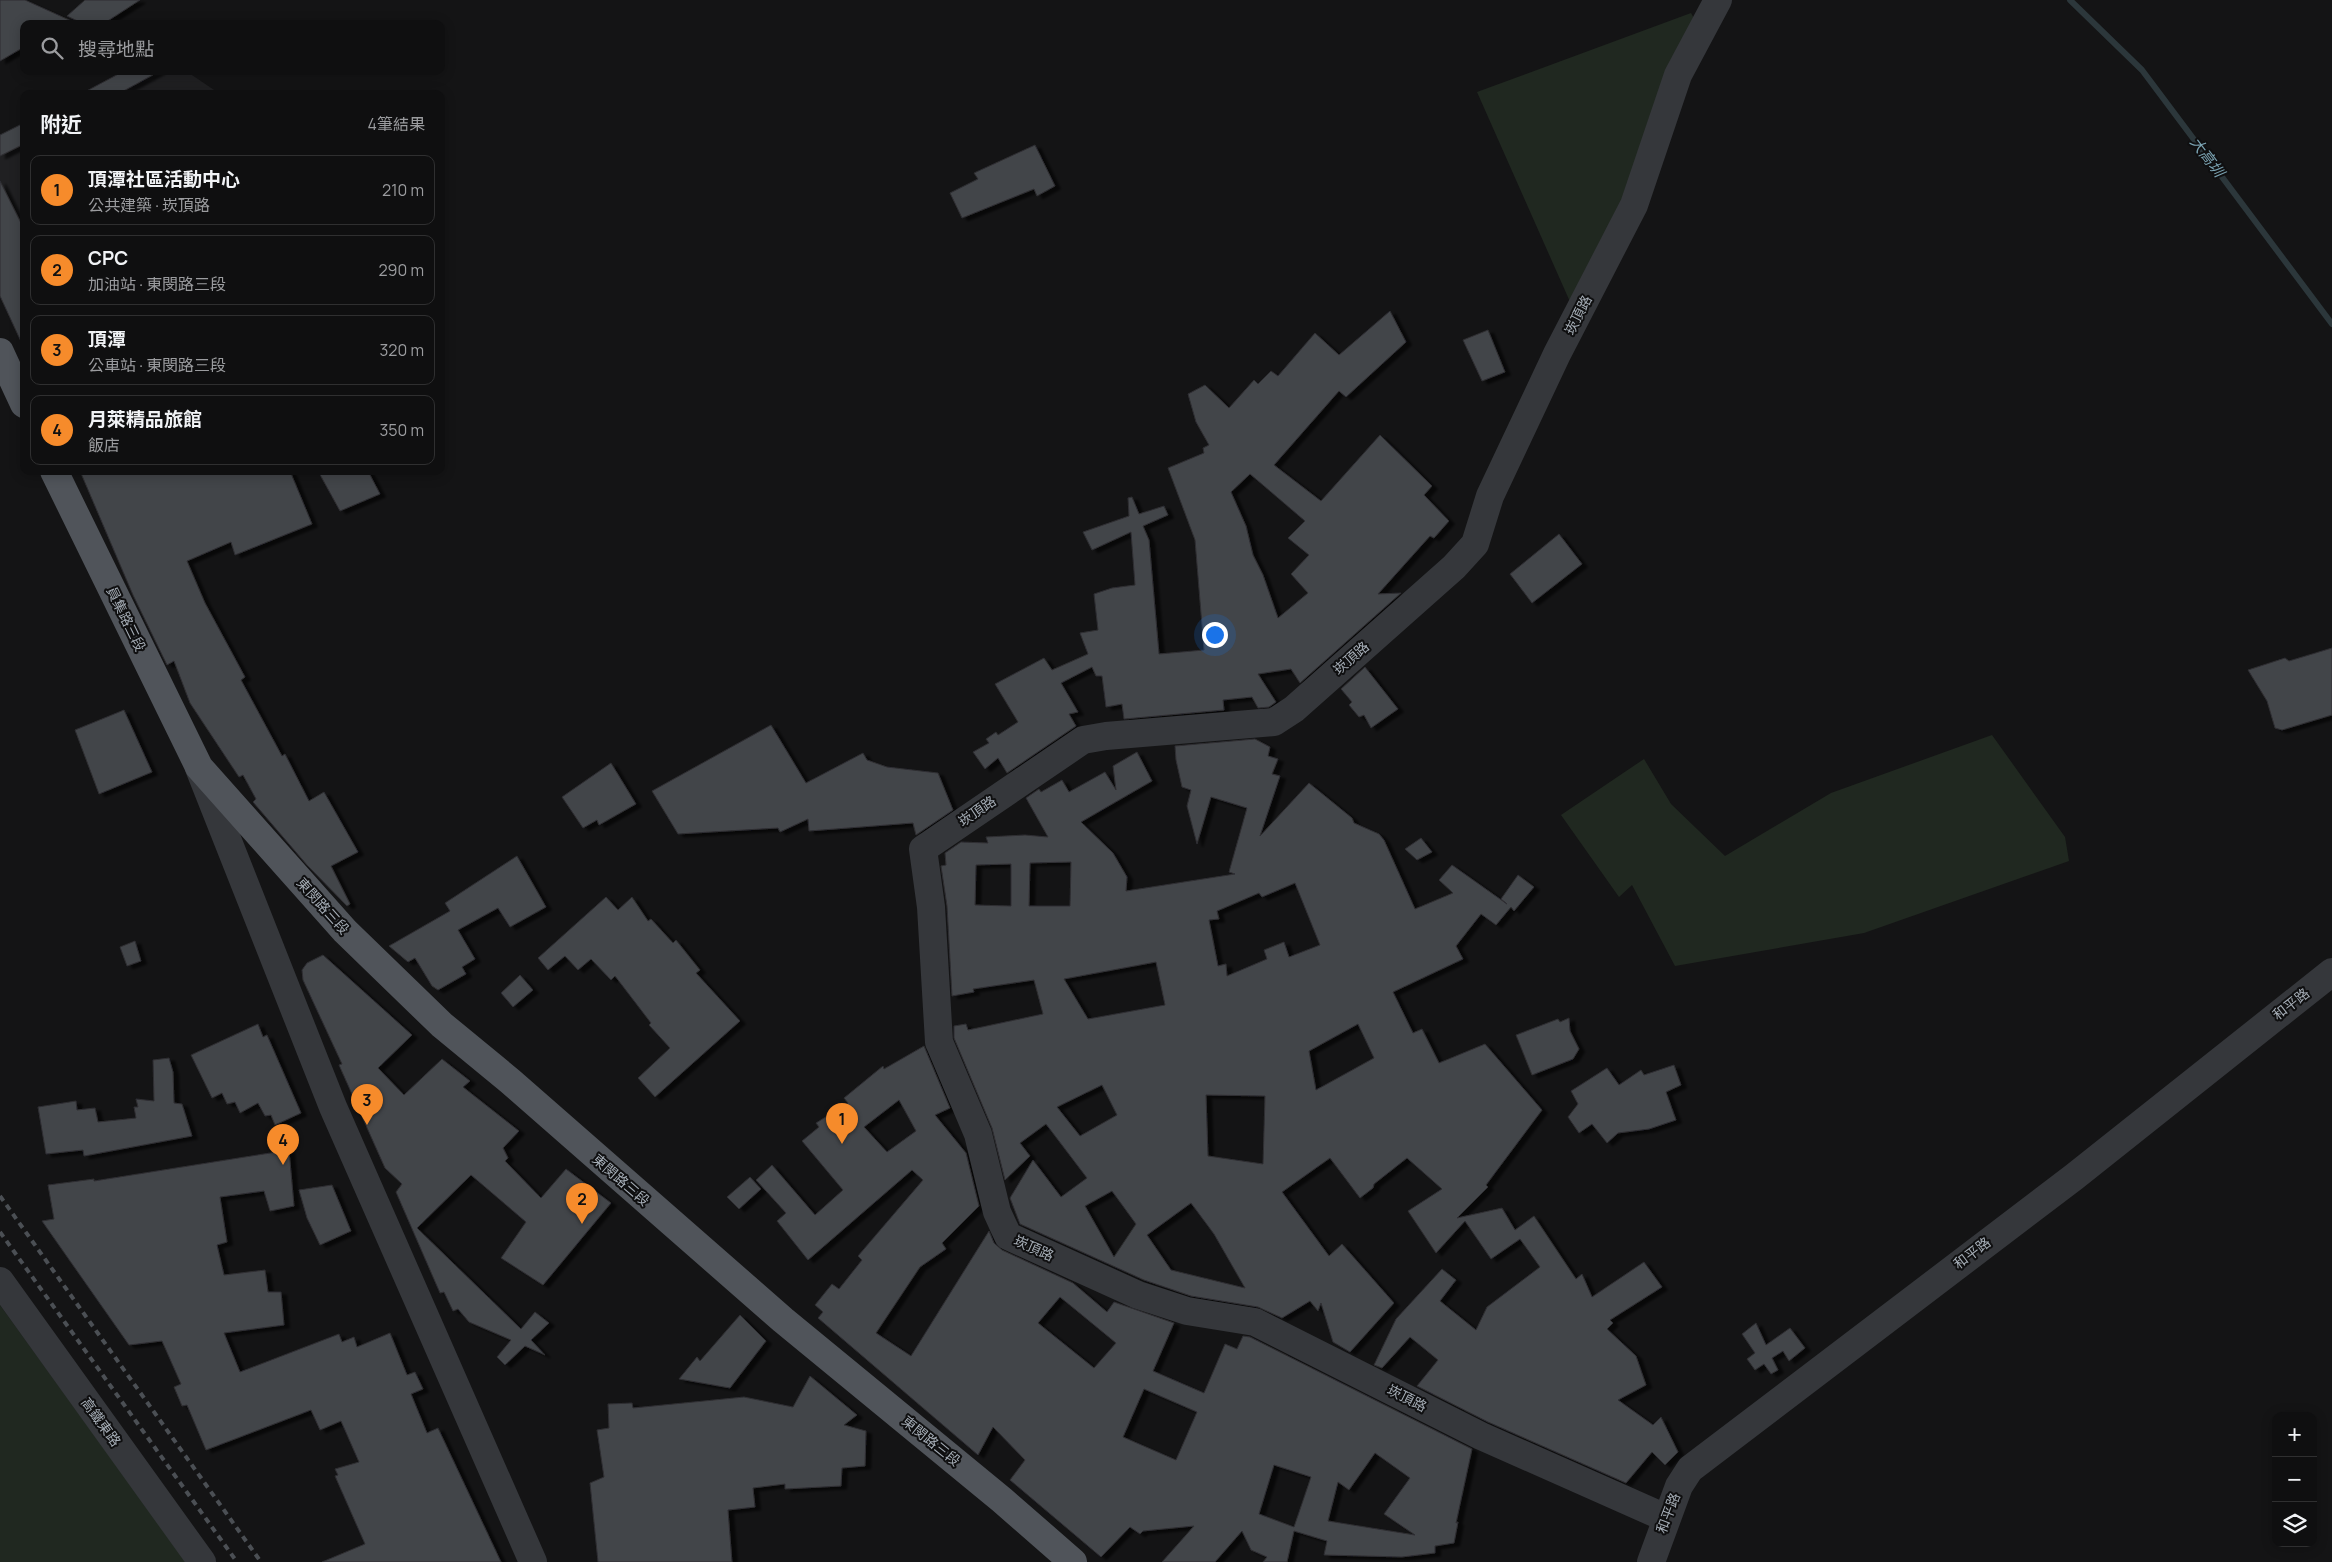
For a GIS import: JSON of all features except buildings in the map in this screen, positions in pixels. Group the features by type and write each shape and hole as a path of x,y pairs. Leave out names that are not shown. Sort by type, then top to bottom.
{"main road":[{"path":"0,352 20,395"},
{"name":"員集路三段","path":"56,475 198,767"},
{"name":"東閔路三段","path":"198,767 345,931 442,1025 510,1081 783,1320 1002,1500 1073,1562"}],"street":[{"name":"崁頂路","path":"1666,1518 1480,1436 1255,1322 1187,1311 1138,1295 1008,1236 997,1212 978,1134 939,1042 931,907 922,849 1083,740 1106,736 1274,722 1294,709 1454,567 1475,544 1490,496 1557,354 1634,205 1678,75 1718,0"},
{"path":"198,767 333,1107 532,1562"},
{"name":"和平路","path":"1651,1562 1679,1486 1690,1469 2074,1177 2332,972"},
{"name":"高鐵東路","path":"0,1281 202,1562"}],"shaded area":[{"path":"1691,13 1696,22 1636,183 1571,304 1477,92"},
{"path":"153,75 192,75 214,90 125,90"},
{"path":"20,146 20,224 0,198 0,156"},
{"path":"1992,735 2065,837 2069,861 1864,933 1675,966 1632,885 1619,897 1561,815 1644,759 1671,804 1725,856 1831,793"},
{"path":"0,1305 186,1562 0,1562"}],"waterway":[{"name":"大高圳","path":"2070,0 2142,70 2332,324"}],"railway":[{"path":"0,1196 261,1562"},
{"path":"0,1232 237,1562"}],"place":[{"name":"頂潭","path":"367,1125"},
{"name":"頂潭社區活動中心","path":"842,1144"},
{"name":"月萊精品旅館","path":"283,1165"},
{"name":"CPC","path":"582,1224"}]}
